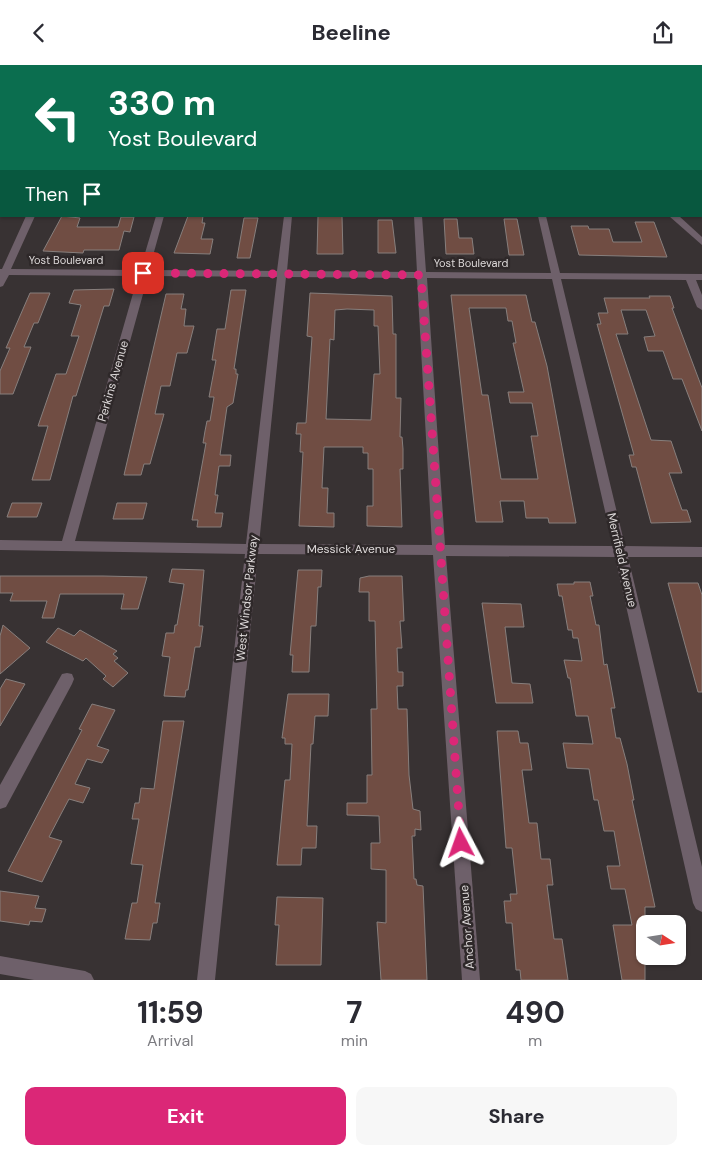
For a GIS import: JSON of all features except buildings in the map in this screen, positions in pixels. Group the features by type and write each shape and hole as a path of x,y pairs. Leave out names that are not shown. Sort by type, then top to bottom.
{"street":[{"path":"0,284 3,272 30,217"},
{"name":"Perkins Avenue","path":"68,546 160,217"},
{"name":"West Windsor Parkway","path":"206,980 288,217"},
{"name":"Anchor Avenue","path":"418,217 439,550 471,980"},
{"name":"Merrifield Avenue","path":"542,217 702,903"},
{"path":"674,217 702,242"},
{"name":"Yost Boulevard","path":"3,272 702,277"},
{"path":"690,277 702,307"},
{"name":"Messick Avenue","path":"0,545 702,552"},
{"path":"0,801 67,679"},
{"path":"0,965 85,980"}],"route":[{"path":"143,273 421,275 461,843"}]}
